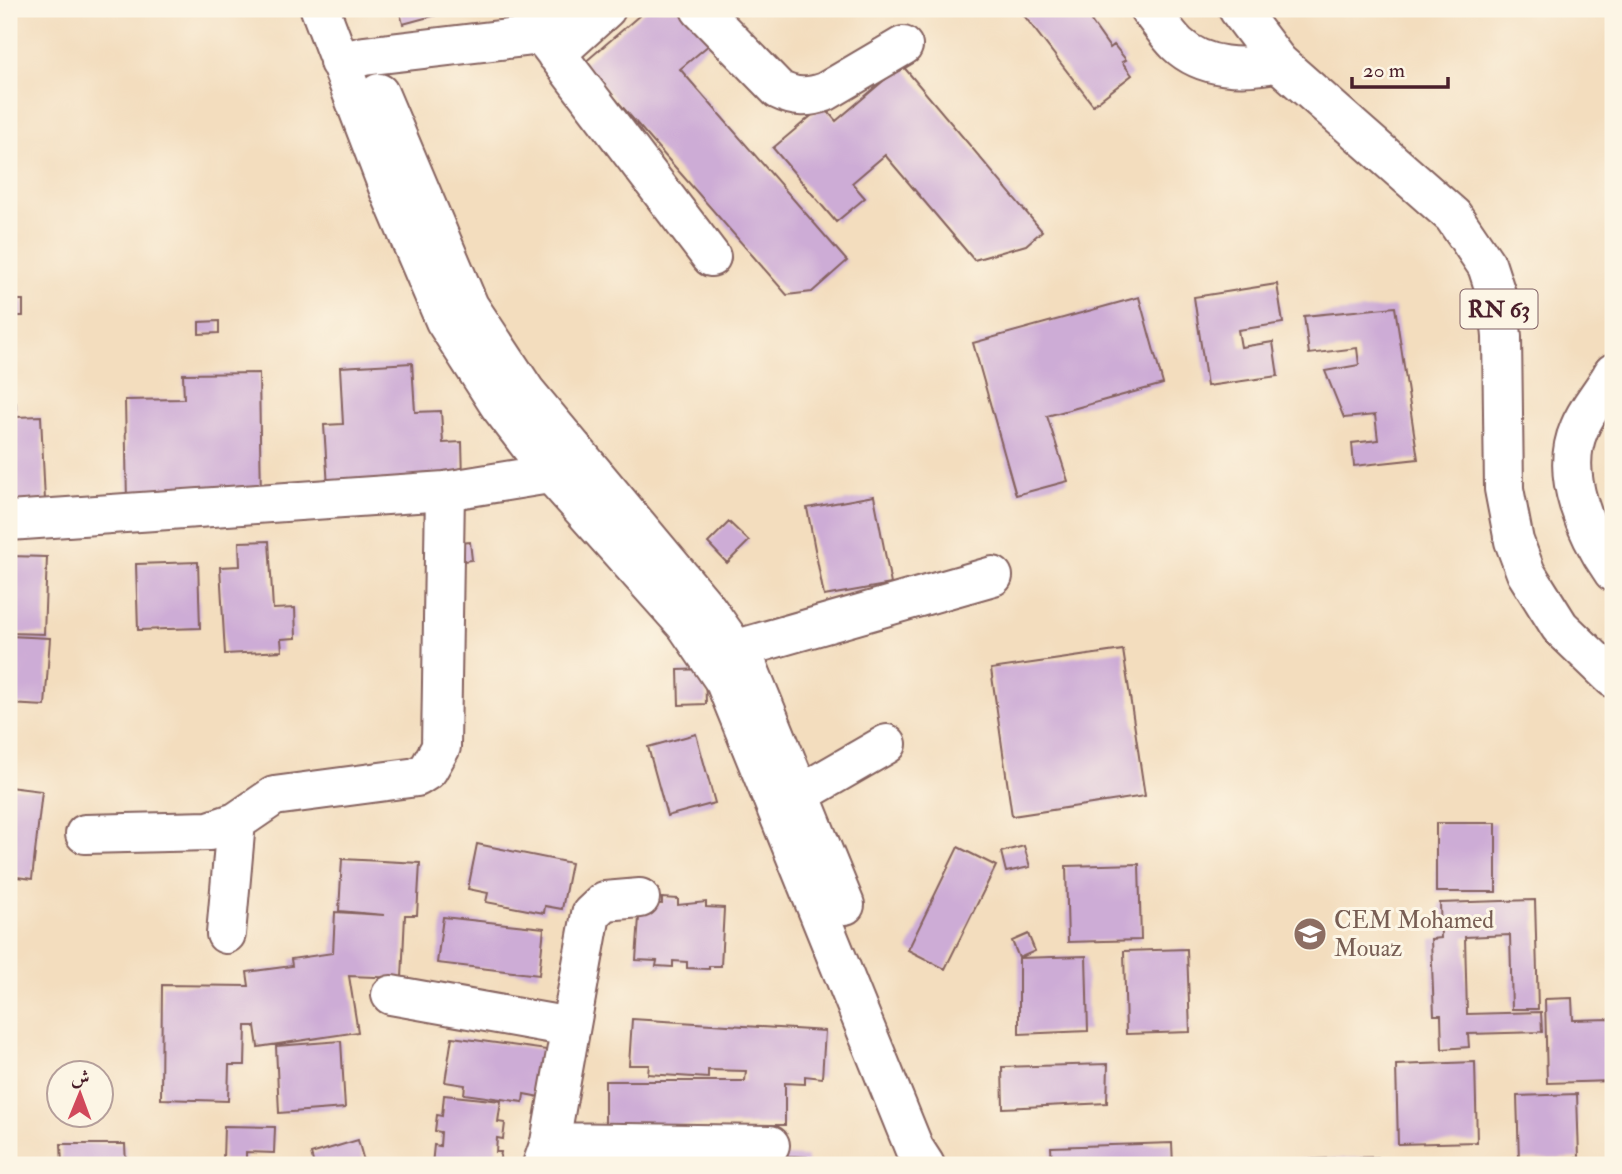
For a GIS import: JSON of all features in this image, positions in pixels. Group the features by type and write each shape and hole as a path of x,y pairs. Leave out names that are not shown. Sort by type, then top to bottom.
{"street":[{"path":"320,9 351,59 445,321 499,405 570,471 686,625 725,656 761,694 802,793 943,1165"},
{"path":"347,9 351,59"},
{"path":"549,44 570,9"},
{"path":"351,59 549,44 606,9"},
{"path":"700,9 771,82 790,95 813,96 825,92 903,46"},
{"path":"1149,9 1178,45 1201,58 1226,66 1252,68 1278,62"},
{"name":"RN 63","path":"1238,9 1278,62 1453,216 1487,266 1499,303 1504,489 1514,541 1526,573 1560,627 1613,678"},
{"path":"549,44 711,257"},
{"path":"1613,373 1586,414 1573,450 1577,492 1602,534 1613,572"},
{"path":"9,521 445,491 570,471"},
{"path":"85,834 195,833 236,822 274,796 404,781 428,770 436,760 442,734 445,491"},
{"path":"725,656 993,576"},
{"path":"725,656 735,702 914,1148 925,1165"},
{"path":"802,793 887,744"},
{"path":"226,934 236,822"},
{"path":"640,898 605,901 591,914 546,1154 770,1145"},
{"path":"391,995 570,1027"}],"building":[{"path":"399,9 455,9 455,10 403,24"},
{"path":"647,9 689,9 716,39 680,69 847,261 812,292 787,295 584,63"},
{"path":"1019,9 1087,9 1094,19 1091,21 1110,48 1114,45 1126,60 1122,62 1132,75 1093,105"},
{"path":"902,65 1042,231 1026,245 974,260 885,155 852,183 865,198 836,222 773,148 823,106 836,121"},
{"path":"1277,284 1283,323 1238,330 1241,347 1273,342 1278,376 1207,386 1194,297"},
{"path":"1139,297 1163,384 1047,416 1068,481 1016,495 973,343"},
{"path":"9,300 23,300 23,316 9,316"},
{"path":"1395,307 1418,459 1354,466 1352,443 1378,440 1375,415 1344,418 1325,371 1359,365 1357,348 1309,354 1304,316"},
{"path":"219,321 219,333 199,334 199,322"},
{"path":"412,363 415,412 441,411 443,443 462,442 463,479 329,503 324,425 343,424 340,367"},
{"path":"259,373 261,500 127,502 125,400 184,399 183,374"},
{"path":"9,403 16,403 16,417 41,416 45,501 9,503"},
{"path":"874,496 891,584 824,596 807,508"},
{"path":"729,522 749,541 727,563 708,543"},
{"path":"269,541 273,609 295,608 296,638 281,639 282,651 225,654 220,567 240,566 239,542"},
{"path":"470,542 472,560 448,563 446,544"},
{"path":"9,556 47,557 44,634 9,633"},
{"path":"198,562 200,628 138,630 136,564"},
{"path":"9,636 50,638 45,706 9,704"},
{"path":"1123,650 1145,796 1012,816 991,669"},
{"path":"705,669 706,704 679,705 678,670"},
{"path":"696,734 715,803 667,816 648,747"},
{"path":"9,787 42,791 32,879 9,876"},
{"path":"1436,823 1496,823 1496,892 1436,892"},
{"path":"477,844 571,863 562,909 545,906 544,913 486,902 488,893 468,889"},
{"path":"1024,846 1030,867 1006,872 1001,852"},
{"path":"958,847 996,866 945,969 908,950"},
{"path":"342,859 420,863 417,915 405,915 402,978 349,976 358,1032 258,1047 255,1026 246,1026 245,1065 229,1065 228,1101 161,1099 162,985 249,986 247,972 292,966 291,959 333,953 335,912 384,915 339,911"},
{"path":"1139,864 1141,940 1068,942 1066,866"},
{"path":"662,898 678,899 678,905 706,902 706,907 724,908 721,966 709,966 709,969 687,968 687,962 673,961 673,967 656,966 657,961 636,960 640,903 662,904"},
{"path":"1535,900 1538,1009 1512,1009 1510,935 1465,937 1467,1014 1541,1012 1542,1032 1468,1034 1469,1047 1442,1049 1441,1015 1434,1015 1431,939 1441,938 1440,903"},
{"path":"443,917 544,928 539,975 437,963"},
{"path":"1028,934 1035,951 1019,958 1012,941"},
{"path":"1187,949 1190,1032 1126,1034 1124,951"},
{"path":"1086,956 1088,1031 1019,1034 1019,958"},
{"path":"1572,998 1573,1020 1610,1019 1612,1081 1547,1083 1545,999"},
{"path":"632,1019 825,1031 822,1078 805,1076 805,1084 785,1083 785,1125 605,1125 605,1081 745,1081 746,1071 708,1070 708,1078 648,1074 649,1065 629,1065"},
{"path":"452,1037 547,1050 540,1097 524,1094 523,1102 464,1094 465,1085 445,1082"},
{"path":"341,1041 345,1108 279,1113 276,1046"},
{"path":"1475,1062 1477,1142 1398,1144 1396,1065"},
{"path":"1108,1064 1107,1103 1003,1108 1002,1067"},
{"path":"1577,1094 1579,1158 1519,1160 1517,1096"},
{"path":"444,1095 501,1101 498,1122 505,1123 503,1139 497,1138 496,1152 501,1152 499,1165 432,1165 434,1145 440,1146 441,1132 435,1131 437,1115 442,1116"},
{"path":"224,1126 275,1127 274,1153 246,1152 246,1160 223,1160"},
{"path":"358,1140 365,1165 314,1165 311,1154"},
{"path":"1172,1143 1173,1165 1052,1165 1051,1147"},
{"path":"61,1144 125,1144 126,1165 62,1165"},
{"path":"711,1152 807,1157 807,1165 710,1165"},
{"path":"1378,1157 1378,1165 1188,1165 1188,1163"}],"place":[{"name":"CEM Mohamed Mouaz","path":"1310,934"}]}
